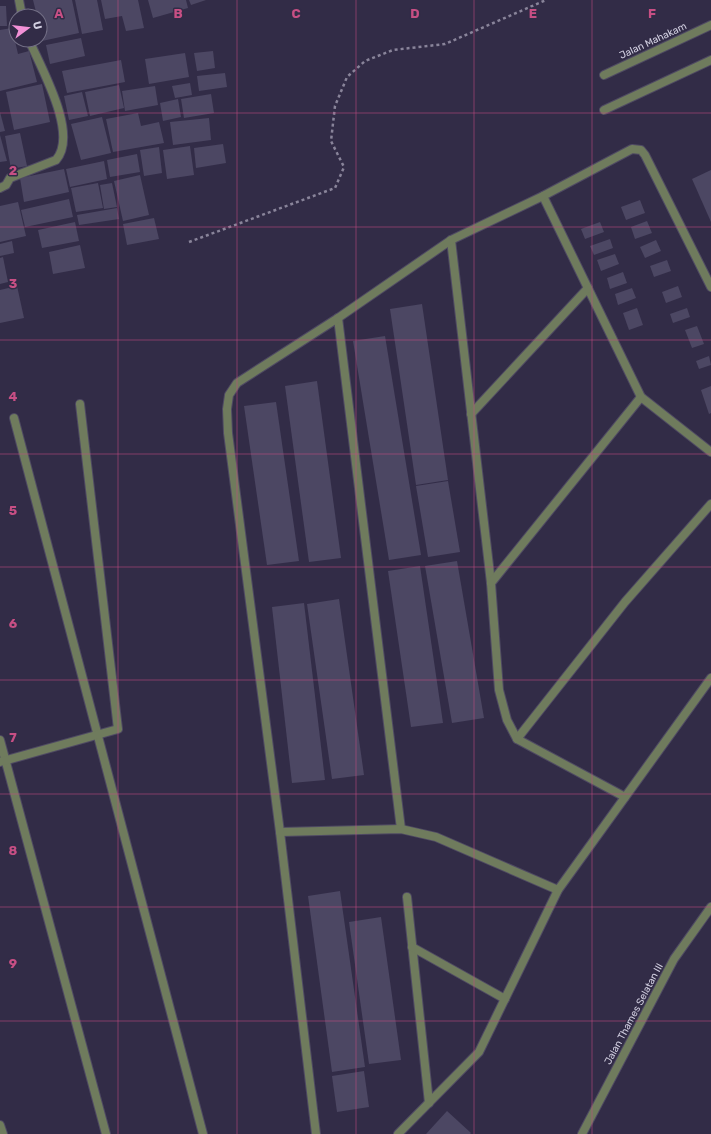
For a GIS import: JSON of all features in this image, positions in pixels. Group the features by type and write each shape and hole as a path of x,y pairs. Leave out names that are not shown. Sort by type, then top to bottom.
{"street":[{"name":"Jalan Mahakam","path":"604,75 711,24"},
{"path":"0,188 6,185 10,178 56,160 63,147 64,132 59,111 33,48"},
{"path":"604,110 711,60"},
{"path":"316,1134 280,832 228,433 227,409 229,395 237,383 338,318 451,240 543,196 632,149 641,150 711,287"},
{"path":"543,196 641,397 711,452"},
{"path":"451,240 491,583 499,690 507,720 517,739 626,797"},
{"path":"471,414 588,288"},
{"path":"338,318 401,829"},
{"path":"491,583 641,397"},
{"path":"3,761 118,729 80,404"},
{"path":"14,418 203,1134"},
{"path":"517,739 625,602 711,504"},
{"path":"398,1134 479,1052 558,890 711,678"},
{"path":"0,740 3,761 106,1134"},
{"path":"280,832 401,829 436,836 558,890"},
{"path":"407,898 429,1103"},
{"name":"Jalan Thames Selatan III","path":"582,1134 674,959 711,907"},
{"path":"412,947 505,998"},
{"path":"0,1125 2,1134"}],"path":[{"path":"189,242 335,188 344,167 331,141 335,106 347,77 364,61 393,50 445,44 546,0"}],"building":[{"path":"33,0 72,0 79,33 48,40 48,8 35,8"},
{"path":"75,0 97,0 103,30 82,34"},
{"path":"101,0 138,0 144,28 126,31 122,16 105,19"},
{"path":"148,0 186,0 188,8 153,18"},
{"path":"189,0 206,0 191,5"},
{"path":"0,6 6,6 7,26 0,26"},
{"path":"8,29 8,48 17,48 18,54 29,51 37,82 0,91 0,30"},
{"path":"81,38 85,56 50,64 47,48 48,48 48,45"},
{"path":"213,51 215,68 197,71 194,53"},
{"path":"185,53 189,77 149,84 145,59"},
{"path":"121,60 125,82 67,93 62,71"},
{"path":"225,73 227,87 199,91 197,76"},
{"path":"190,83 192,95 175,98 172,86"},
{"path":"42,84 50,122 14,130 6,92"},
{"path":"119,85 124,108 90,116 85,92"},
{"path":"155,86 158,105 125,111 122,91"},
{"path":"82,92 88,116 69,120 64,96"},
{"path":"211,94 214,113 184,118 181,99"},
{"path":"178,99 181,117 163,121 160,103"},
{"path":"0,112 5,131 0,132"},
{"path":"138,113 141,126 159,122 164,143 113,152 106,119"},
{"path":"102,117 111,153 81,160 71,124"},
{"path":"209,118 211,140 173,145 170,122"},
{"path":"20,133 27,166 11,169 5,136"},
{"path":"0,135 7,161 0,162"},
{"path":"223,144 226,163 196,168 194,148"},
{"path":"190,146 194,175 167,179 163,150"},
{"path":"159,147 162,173 144,176 140,150"},
{"path":"137,154 140,172 110,177 107,160"},
{"path":"104,161 107,179 70,187 66,169"},
{"path":"64,169 69,192 24,202 20,178"},
{"path":"711,170 711,222 692,179"},
{"path":"140,175 149,215 123,221 114,181"},
{"path":"98,183 103,208 76,212 71,188"},
{"path":"112,183 117,207 104,209 100,185"},
{"path":"69,199 73,217 25,227 21,210"},
{"path":"640,200 645,213 626,220 621,207"},
{"path":"18,202 26,236 0,242 0,206"},
{"path":"117,208 119,219 79,225 77,215"},
{"path":"154,218 159,239 127,245 123,224"},
{"path":"647,221 652,233 635,239 631,227"},
{"path":"75,222 79,241 42,248 38,230"},
{"path":"600,222 604,232 585,239 581,229"},
{"path":"610,239 613,248 594,255 590,246"},
{"path":"656,240 661,251 645,258 640,247"},
{"path":"12,241 14,253 0,256 0,244"},
{"path":"80,245 85,268 53,274 49,252"},
{"path":"615,254 619,264 601,271 597,260"},
{"path":"3,257 8,282 0,284 0,258"},
{"path":"667,260 671,271 654,277 650,266"},
{"path":"623,272 627,283 610,289 607,278"},
{"path":"17,286 24,318 0,323 0,290"},
{"path":"678,286 682,297 666,303 662,292"},
{"path":"632,288 636,298 618,305 615,294"},
{"path":"422,304 448,480 416,485 390,309"},
{"path":"637,308 643,325 629,330 623,313"},
{"path":"687,308 690,317 673,323 670,314"},
{"path":"697,326 704,344 692,348 685,330"},
{"path":"385,336 421,555 389,560 353,341"},
{"path":"709,356 711,365 699,369 696,361"},
{"path":"317,381 341,558 309,562 285,386"},
{"path":"711,386 711,413 709,414 701,390"},
{"path":"276,402 299,561 267,565 244,406"},
{"path":"448,481 460,552 428,557 416,486"},
{"path":"457,561 484,718 452,723 425,566"},
{"path":"420,566 443,723 411,727 388,571"},
{"path":"339,599 364,775 332,779 307,604"},
{"path":"304,603 325,780 292,783 272,607"},
{"path":"340,891 365,1067 332,1072 308,896"},
{"path":"381,917 401,1060 369,1064 349,922"},
{"path":"364,1071 369,1107 337,1112 332,1076"},
{"path":"447,1111 471,1133 426,1134"}]}
